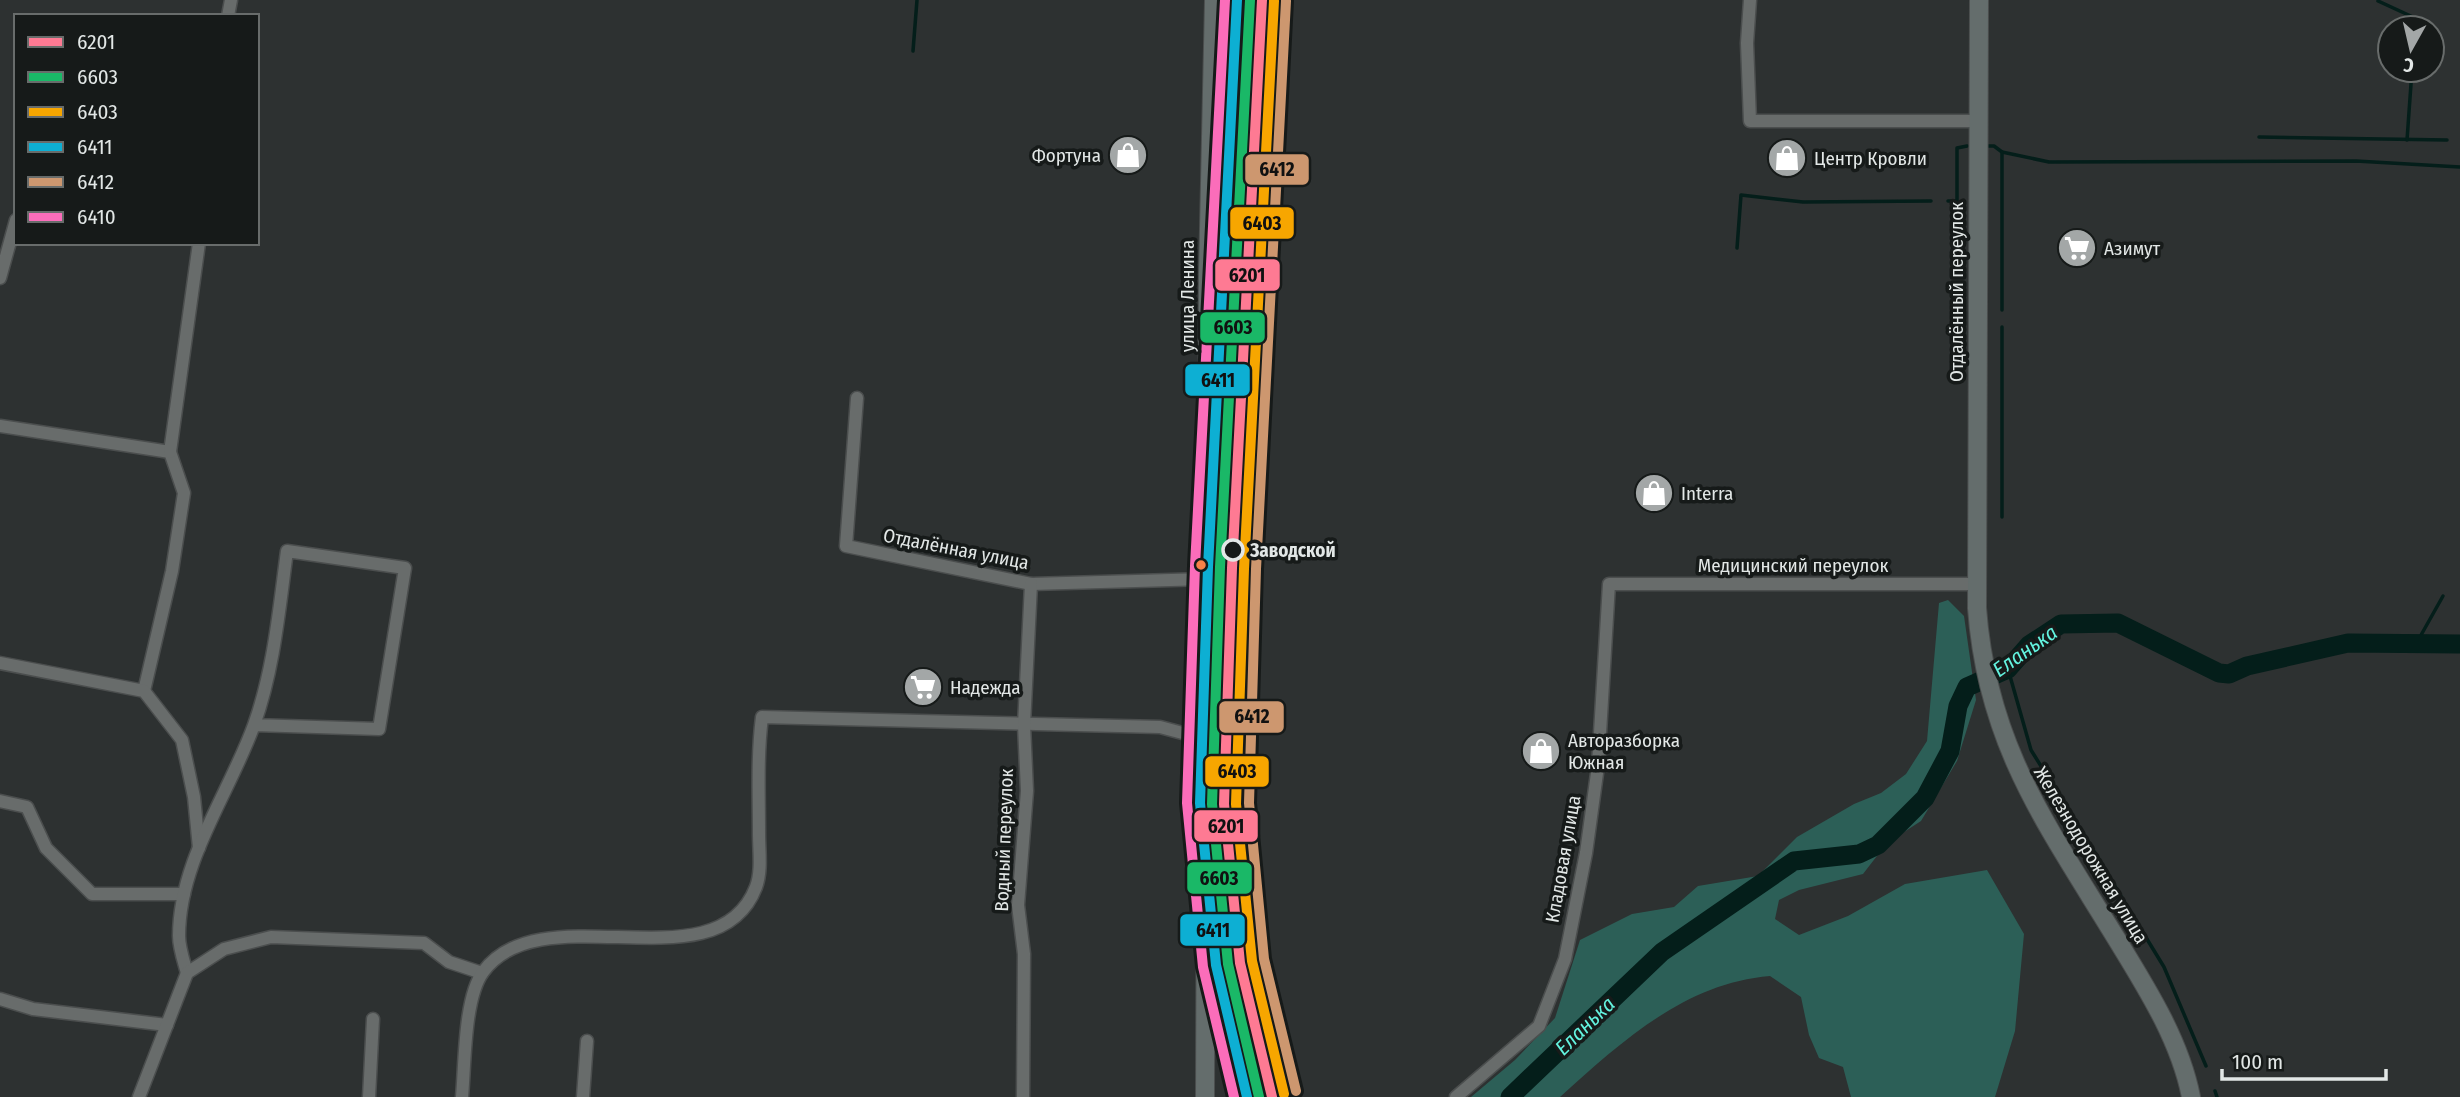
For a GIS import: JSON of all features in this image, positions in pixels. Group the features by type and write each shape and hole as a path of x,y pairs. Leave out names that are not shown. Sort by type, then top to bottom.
{"main road":[{"name":"улица Ленина","path":"1205,1097 1206,579 1210,101 1214,0"},
{"name":"Отдалённый переулок","path":"1977,584 1979,0"},
{"name":"Железнодорожная улица","path":"1977,584 1979,641 1993,710 2025,789 2148,990 2174,1045 2191,1097"}],"street":[{"path":"1750,0 1747,43 1750,121 1978,121"},
{"path":"0,278 14,227"},
{"path":"144,691 172,571 184,493 170,452 199,245"},
{"name":"Отдалённая улица","path":"857,398 846,546 1031,584 1206,579"},
{"path":"0,426 170,452"},
{"path":"139,1097 187,973 178,938 184,894 199,849 254,725 273,655 287,551 405,568 379,729 254,725"},
{"name":"Водный переулок","path":"1023,1097 1024,954 1018,905 1027,791 1024,725 1031,584"},
{"name":"Медицинский переулок","path":"1609,584 1977,584"},
{"name":"Кладовая улица","path":"1456,1097 1539,1026 1565,959 1586,853 1598,766 1609,584"},
{"path":"0,663 144,691 182,740 194,797 199,849"},
{"path":"462,1097 472,1002 482,973 514,948 531,941 692,934 724,923 739,912 756,887 759,873 762,717 1160,727 1205,739"},
{"path":"0,801 27,807 46,848 92,894 184,894"},
{"path":"187,973 225,949 271,937 424,943 449,962 482,973"},
{"path":"0,999 33,1009 167,1025"},
{"path":"369,1097 373,1019"},
{"path":"583,1097 587,1041"}],"green space":[{"path":"1948,600 1964,616 1976,700 1957,761 1921,821 1887,843 1863,874 1799,890 1779,900 1775,919 1799,935 1848,916 1905,884 1987,870 2024,934 2015,1031 1995,1097 1851,1097 1843,1067 1819,1058 1809,1035 1801,997 1770,976 1739,981 1682,1003 1631,1036 1560,1097 1471,1097 1515,1060 1555,1018 1580,940 1632,914 1674,907 1698,886 1758,876 1797,837 1854,804 1881,793 1906,774 1927,741 1939,603"}],"waterway":[{"path":"913,51 917,0"},
{"path":"1226,504 1252,0"},
{"path":"1257,374 1277,0"},
{"path":"2378,1 2406,14"},
{"path":"2407,140 2411,84"},
{"path":"2259,137 2447,140"},
{"path":"1948,201 1957,201 1957,148 1967,146"},
{"path":"1987,146 2049,162 2356,161 2460,167"},
{"path":"2002,152 2002,310"},
{"path":"1737,248 1741,195 1803,202 1931,201"},
{"path":"2002,327 2002,517"},
{"path":"2416,644 2443,596"},
{"name":"Еланька","path":"1510,1097 1662,952 1794,861 1859,854 1878,845 1925,798 1950,751 1958,706 1967,687 2008,669 2029,645 2061,624 2118,623 2219,673 2229,674 2247,666 2348,643 2460,644"},
{"path":"2008,669 2031,750 2103,866"},
{"path":"2114,885 2164,967 2206,1066"},
{"path":"2215,1091 2217,1097"}],"transit line":[{"name":"6410","path":"1225,0 1195,566 1187,803 1203,967 1234,1097"},
{"name":"6411","path":"1237,0 1208,567 1200,803 1216,965 1247,1097"},
{"name":"6603","path":"1250,0 1220,567 1212,804 1228,964 1259,1097"},
{"name":"6201","path":"1262,0 1232,568 1224,804 1240,963 1272,1097"},
{"name":"6403","path":"1274,1 1244,569 1236,804 1252,961 1284,1094"},
{"name":"6412","path":"1286,1 1256,569 1249,803 1264,959 1296,1091"}],"place":[{"name":"Фортуна","path":"1128,155"},
{"name":"Центр Кровли","path":"1787,158"},
{"name":"Азимут","path":"2077,248"},
{"name":"Interra","path":"1654,493"},
{"name":"Заводской","path":"1233,550"},
{"name":"Надежда","path":"923,687"},
{"name":"Авторазборка Южная","path":"1541,751"}]}
